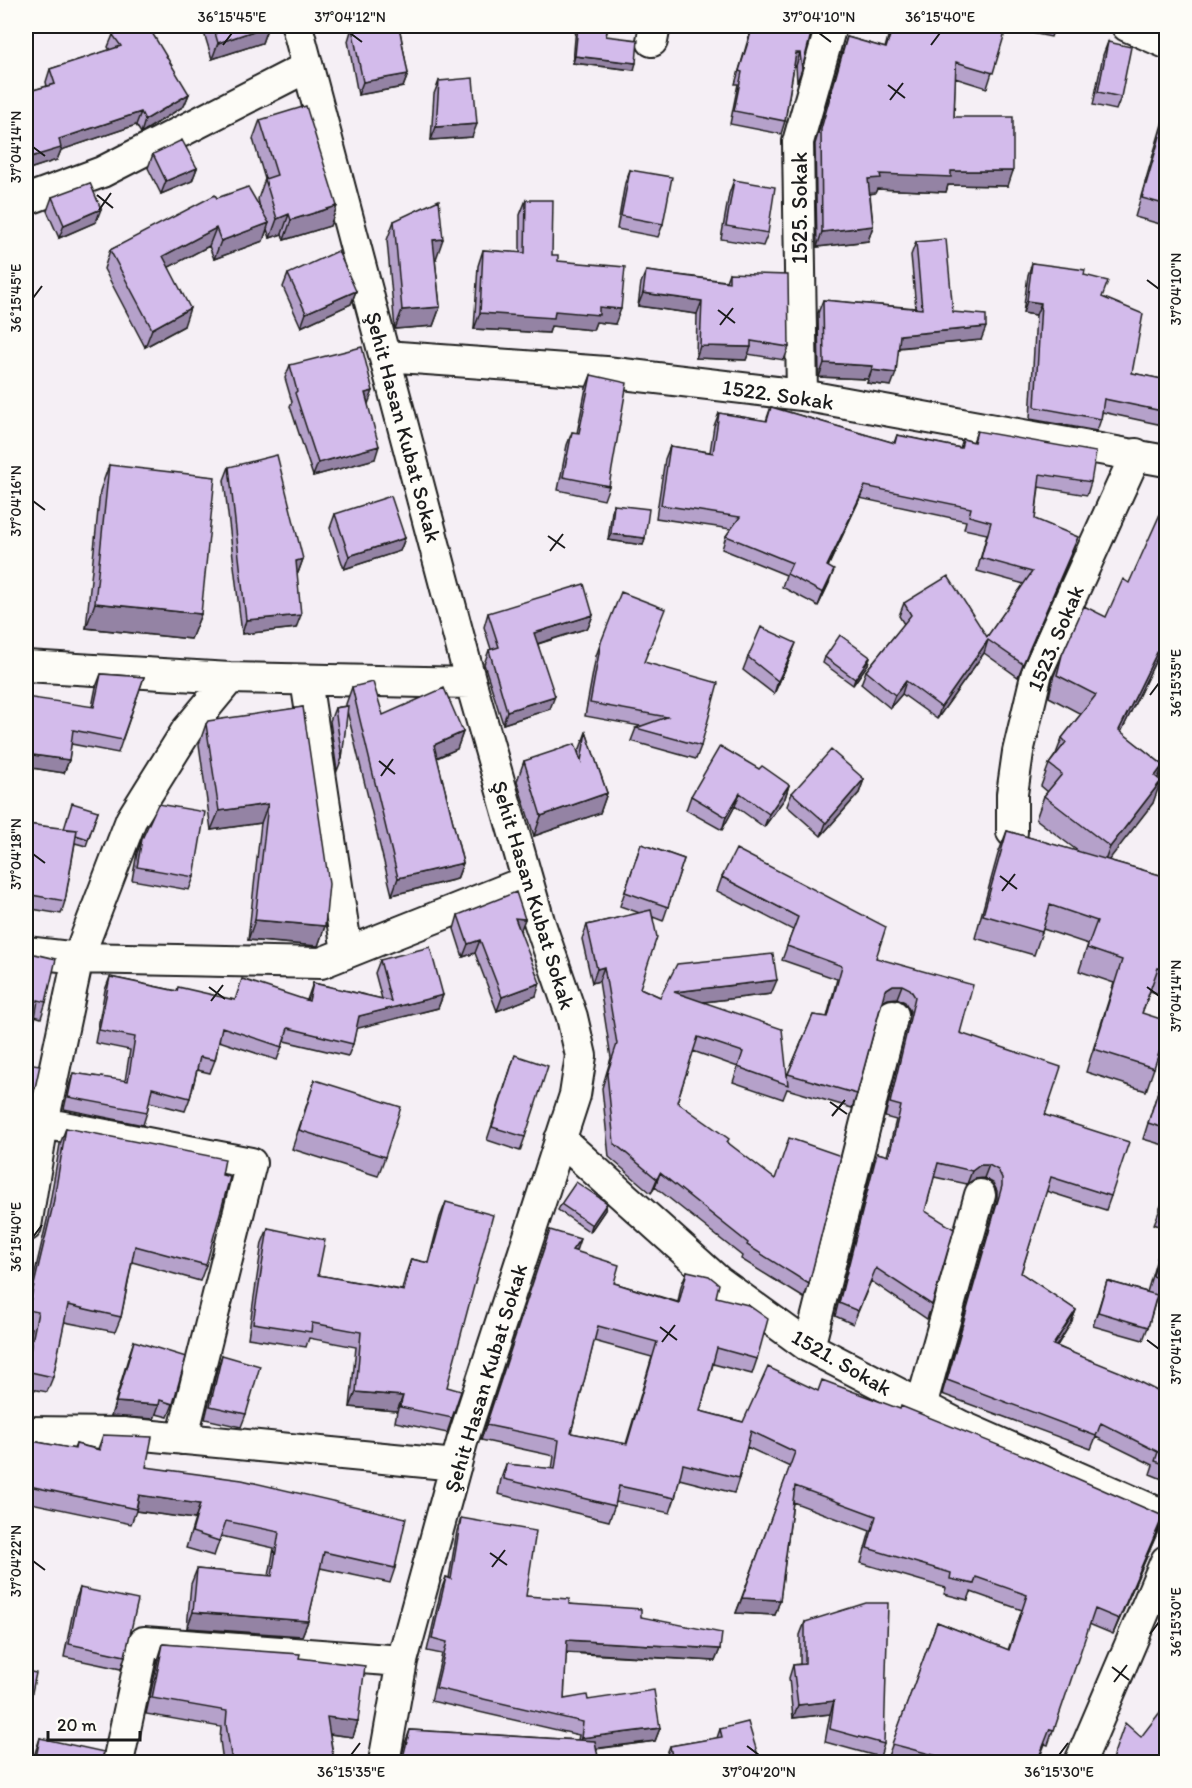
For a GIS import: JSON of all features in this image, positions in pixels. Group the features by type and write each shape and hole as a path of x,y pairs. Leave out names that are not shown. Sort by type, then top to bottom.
{"street":[{"name":"Şehit Hasan Kubat Sokak","path":"297,26 471,683 527,880 572,1017 580,1056 575,1095 456,1465 402,1661 384,1762"},
{"name":"1525. Sokak","path":"802,395 798,142 831,26"},
{"path":"1127,26 1167,43"},
{"path":"26,201 102,172 307,67"},
{"name":"1522. Sokak","path":"385,356 606,372 802,395 1167,460"},
{"name":"1523. Sokak","path":"1012,832 1012,794 1018,752 1037,672 1136,454"},
{"path":"26,666 230,678 471,683"},
{"path":"26,1226 43,1123 78,958 131,820 186,730 230,678"},
{"path":"306,680 347,952"},
{"path":"26,952 78,958 321,963 527,880"},
{"path":"809,1347 893,1015"},
{"path":"43,1123 251,1163 182,1439"},
{"name":"1521. Sokak","path":"560,1140 718,1281 809,1347 961,1426 1167,1516"},
{"path":"921,1406 980,1195"},
{"path":"26,1432 123,1433 456,1465"},
{"path":"1080,1762 1167,1561"},
{"path":"118,1762 144,1642 402,1661"}],"building":[{"path":"126,26 148,26 189,94 145,120 141,112 59,139 61,148 31,157 26,144 26,92 55,84 50,69 121,46 113,35"},
{"path":"213,26 268,26 218,43"},
{"path":"399,26 408,74 363,82 352,28"},
{"path":"578,26 608,26 606,36 638,40 636,63 575,56"},
{"path":"753,26 813,26 802,69 800,53 796,53 785,121 734,111 742,72 739,71"},
{"path":"893,26 1007,26 993,73 956,62 954,117 1013,117 1013,171 951,171 951,177 880,174 881,178 868,179 873,226 822,232 821,129 847,37 886,48"},
{"path":"1108,42 1131,47 1121,97 1098,92"},
{"path":"473,78 477,124 436,127 439,81"},
{"path":"306,106 337,206 291,220 289,214 277,219 265,179 277,175 260,120"},
{"path":"1167,112 1167,205 1142,198"},
{"path":"182,140 197,168 166,181 153,154"},
{"path":"630,170 672,177 663,224 621,216"},
{"path":"734,180 775,187 768,233 726,226"},
{"path":"90,183 101,209 64,225 52,197"},
{"path":"248,187 269,223 221,241 216,228 163,256 190,308 152,329 110,250 215,195 217,198"},
{"path":"439,200 443,239 433,240 440,307 402,310 394,221"},
{"path":"526,200 553,200 552,255 558,255 558,261 625,267 621,309 599,307 599,315 555,311 554,318 480,313 483,250 525,253"},
{"path":"946,239 953,312 986,315 986,327 900,335 896,373 872,370 873,366 824,363 823,300 922,309 916,242"},
{"path":"338,251 356,291 306,313 288,274"},
{"path":"1032,263 1085,270 1084,275 1108,281 1102,297 1143,314 1132,373 1167,380 1167,412 1104,399 1101,419 1035,407 1041,303 1027,301"},
{"path":"646,271 729,282 729,273 788,275 789,347 751,341 751,347 700,346 702,301 643,293"},
{"path":"362,347 373,391 365,393 379,446 318,463 295,393 297,391 290,365"},
{"path":"591,375 627,383 609,486 563,477 572,432 579,433"},
{"path":"771,407 895,443 897,435 961,448 963,439 974,442 977,431 1096,452 1091,482 1040,474 1035,519 1078,537 1023,664 988,640 941,707 906,681 895,695 866,671 911,615 904,603 948,576 987,637 1032,572 981,558 991,522 969,516 971,508 865,486 827,566 834,570 823,593 787,574 792,563 726,536 740,517 661,505 670,446 713,453 719,413 767,421"},
{"path":"277,455 303,559 296,561 301,615 246,620 229,467"},
{"path":"109,465 215,477 201,614 95,603"},
{"path":"391,496 405,538 349,556 335,514"},
{"path":"614,505 649,509 645,538 611,534"},
{"path":"1161,512 1167,514 1167,632 1119,730 1163,765 1155,776 1161,781 1110,847 1044,796 1062,774 1049,764 1066,742 1062,738 1096,695 1057,675 1062,655 1084,606 1106,617 1123,579 1129,583"},
{"path":"584,584 593,615 534,633 555,696 507,711 489,650 499,647 488,613"},
{"path":"621,592 665,609 644,662 718,683 701,746 636,728 667,717 590,703 601,642"},
{"path":"761,627 796,643 778,681 748,657"},
{"path":"840,635 870,657 855,679 825,657"},
{"path":"101,674 144,677 122,740 73,730 69,760 26,754 26,697 94,707"},
{"path":"373,682 383,715 444,688 463,732 434,745 463,863 398,878 352,687"},
{"path":"348,706 342,758 335,708"},
{"path":"303,707 329,884 325,926 255,920 268,804 219,811 206,724 208,721"},
{"path":"586,732 607,793 541,816 524,761 575,744 581,761"},
{"path":"720,746 759,769 762,766 789,785 769,814 740,793 726,817 691,796"},
{"path":"831,750 864,779 826,823 792,793"},
{"path":"72,803 98,811 88,839 76,835 77,830 64,829"},
{"path":"158,804 205,812 194,877 137,867 142,839"},
{"path":"26,824 77,830 65,901 26,894"},
{"path":"1007,831 1167,877 1167,970 1158,968 1142,1013 1167,1021 1167,1029 1154,1068 1094,1049 1122,960 1087,948 1097,921 1050,905 1042,932 983,915"},
{"path":"641,844 684,859 668,907 625,892"},
{"path":"736,849 886,927 876,958 973,985 960,1033 1061,1067 1045,1115 1129,1142 1111,1196 1051,1177 1021,1273 1076,1310 1053,1345 1120,1372 1167,1396 1167,1465 1155,1461 1158,1452 1101,1423 1096,1436 947,1380 1002,1186 1002,1178 998,1170 989,1165 980,1165 972,1171 938,1163 925,1211 954,1229 932,1305 876,1268 858,1311 839,1303 877,1153 889,1156 901,1106 890,1103 915,997 910,989 902,985 893,985 885,990 857,1094 788,1074 813,1015 828,1017 842,966 787,946 798,917 722,877"},
{"path":"516,892 525,919 515,918 540,983 502,997 480,940 468,944 458,915"},
{"path":"651,910 657,937 640,988 660,997 677,964 773,954 777,980 674,992 782,1029 788,1085 738,1067 743,1052 698,1037 677,1102 729,1139 727,1142 775,1179 789,1138 841,1156 809,1284 747,1245 748,1243 660,1173 657,1179 614,1143 607,1074 617,1044 604,967 597,969 587,925"},
{"path":"430,947 443,995 359,1016 353,1044 288,1028 282,1047 222,1027 215,1060 200,1057 190,1098 152,1088 147,1112 68,1097 73,1073 128,1081 135,1037 99,1030 110,977 177,991 178,987 235,1000 242,979 309,1001 313,983 391,1001 380,960"},
{"path":"26,952 56,959 46,1002 38,1000 27,1063 40,1065 35,1088 26,1086"},
{"path":"515,1055 548,1066 525,1137 492,1127"},
{"path":"1167,1063 1167,1129 1148,1123"},
{"path":"315,1080 401,1107 385,1157 299,1130"},
{"path":"66,1128 225,1159 222,1175 230,1177 206,1265 135,1246 121,1317 68,1305 53,1377 26,1371 38,1312 28,1310 53,1205"},
{"path":"576,1182 607,1203 592,1225 561,1204"},
{"path":"1167,1192 1167,1211 1160,1208"},
{"path":"446,1202 493,1215 447,1387 461,1391 452,1418 400,1407 403,1396 356,1392 361,1332 312,1323 311,1332 253,1323 268,1228 325,1240 318,1275 404,1291 411,1259 429,1263"},
{"path":"550,1230 580,1239 572,1250 619,1265 614,1283 679,1303 687,1271 709,1276 719,1284 716,1297 748,1305 768,1319 757,1359 717,1348 700,1411 743,1422 768,1367 818,1391 822,1380 900,1409 901,1406 1030,1458 1163,1516 1119,1619 1095,1609 1054,1730 1050,1729 1037,1762 960,1762 892,1744 937,1622 1009,1650 1027,1595 976,1577 974,1584 950,1579 951,1573 867,1548 876,1516 795,1486 780,1600 742,1598 795,1452 751,1431 739,1478 683,1464 675,1498 619,1486 615,1506 504,1479 506,1464 555,1469 559,1440 486,1425","holes":["598,1326 657,1342 627,1444 571,1433"]},
{"path":"1167,1231 1167,1281 1153,1276"},
{"path":"1107,1281 1157,1295 1148,1327 1098,1312"},
{"path":"134,1341 186,1357 173,1404 160,1400 159,1405 116,1402"},
{"path":"222,1355 260,1366 246,1414 210,1406"},
{"path":"103,1435 152,1437 146,1467 242,1480 406,1518 395,1568 324,1552 308,1621 193,1612 197,1569 272,1576 279,1532 226,1521 219,1541 192,1532 200,1504 139,1495 136,1509 29,1486 26,1500 26,1440 75,1449 76,1444 100,1450"},
{"path":"461,1518 536,1531 526,1596 569,1599 569,1604 641,1609 641,1617 722,1633 720,1649 567,1640 564,1699 587,1695 588,1700 654,1690 660,1728 581,1738 583,1722 436,1688 447,1642 432,1638 446,1577 451,1579"},
{"path":"80,1588 138,1600 125,1656 69,1644"},
{"path":"866,1603 888,1603 884,1744 830,1729 834,1701 798,1705 793,1665 805,1664 805,1622"},
{"path":"163,1644 300,1654 299,1658 365,1666 358,1721 327,1717 334,1762 232,1762 226,1724 227,1711 152,1698"},
{"path":"26,1671 36,1673 31,1697 26,1696"},
{"path":"1167,1703 1167,1762 1111,1762 1125,1723 1141,1737"},
{"path":"748,1722 760,1762 673,1762 670,1746 722,1737 720,1729"},
{"path":"410,1730 595,1741 599,1762 403,1762"},
{"path":"40,1738 104,1752 101,1762 35,1762"}]}
